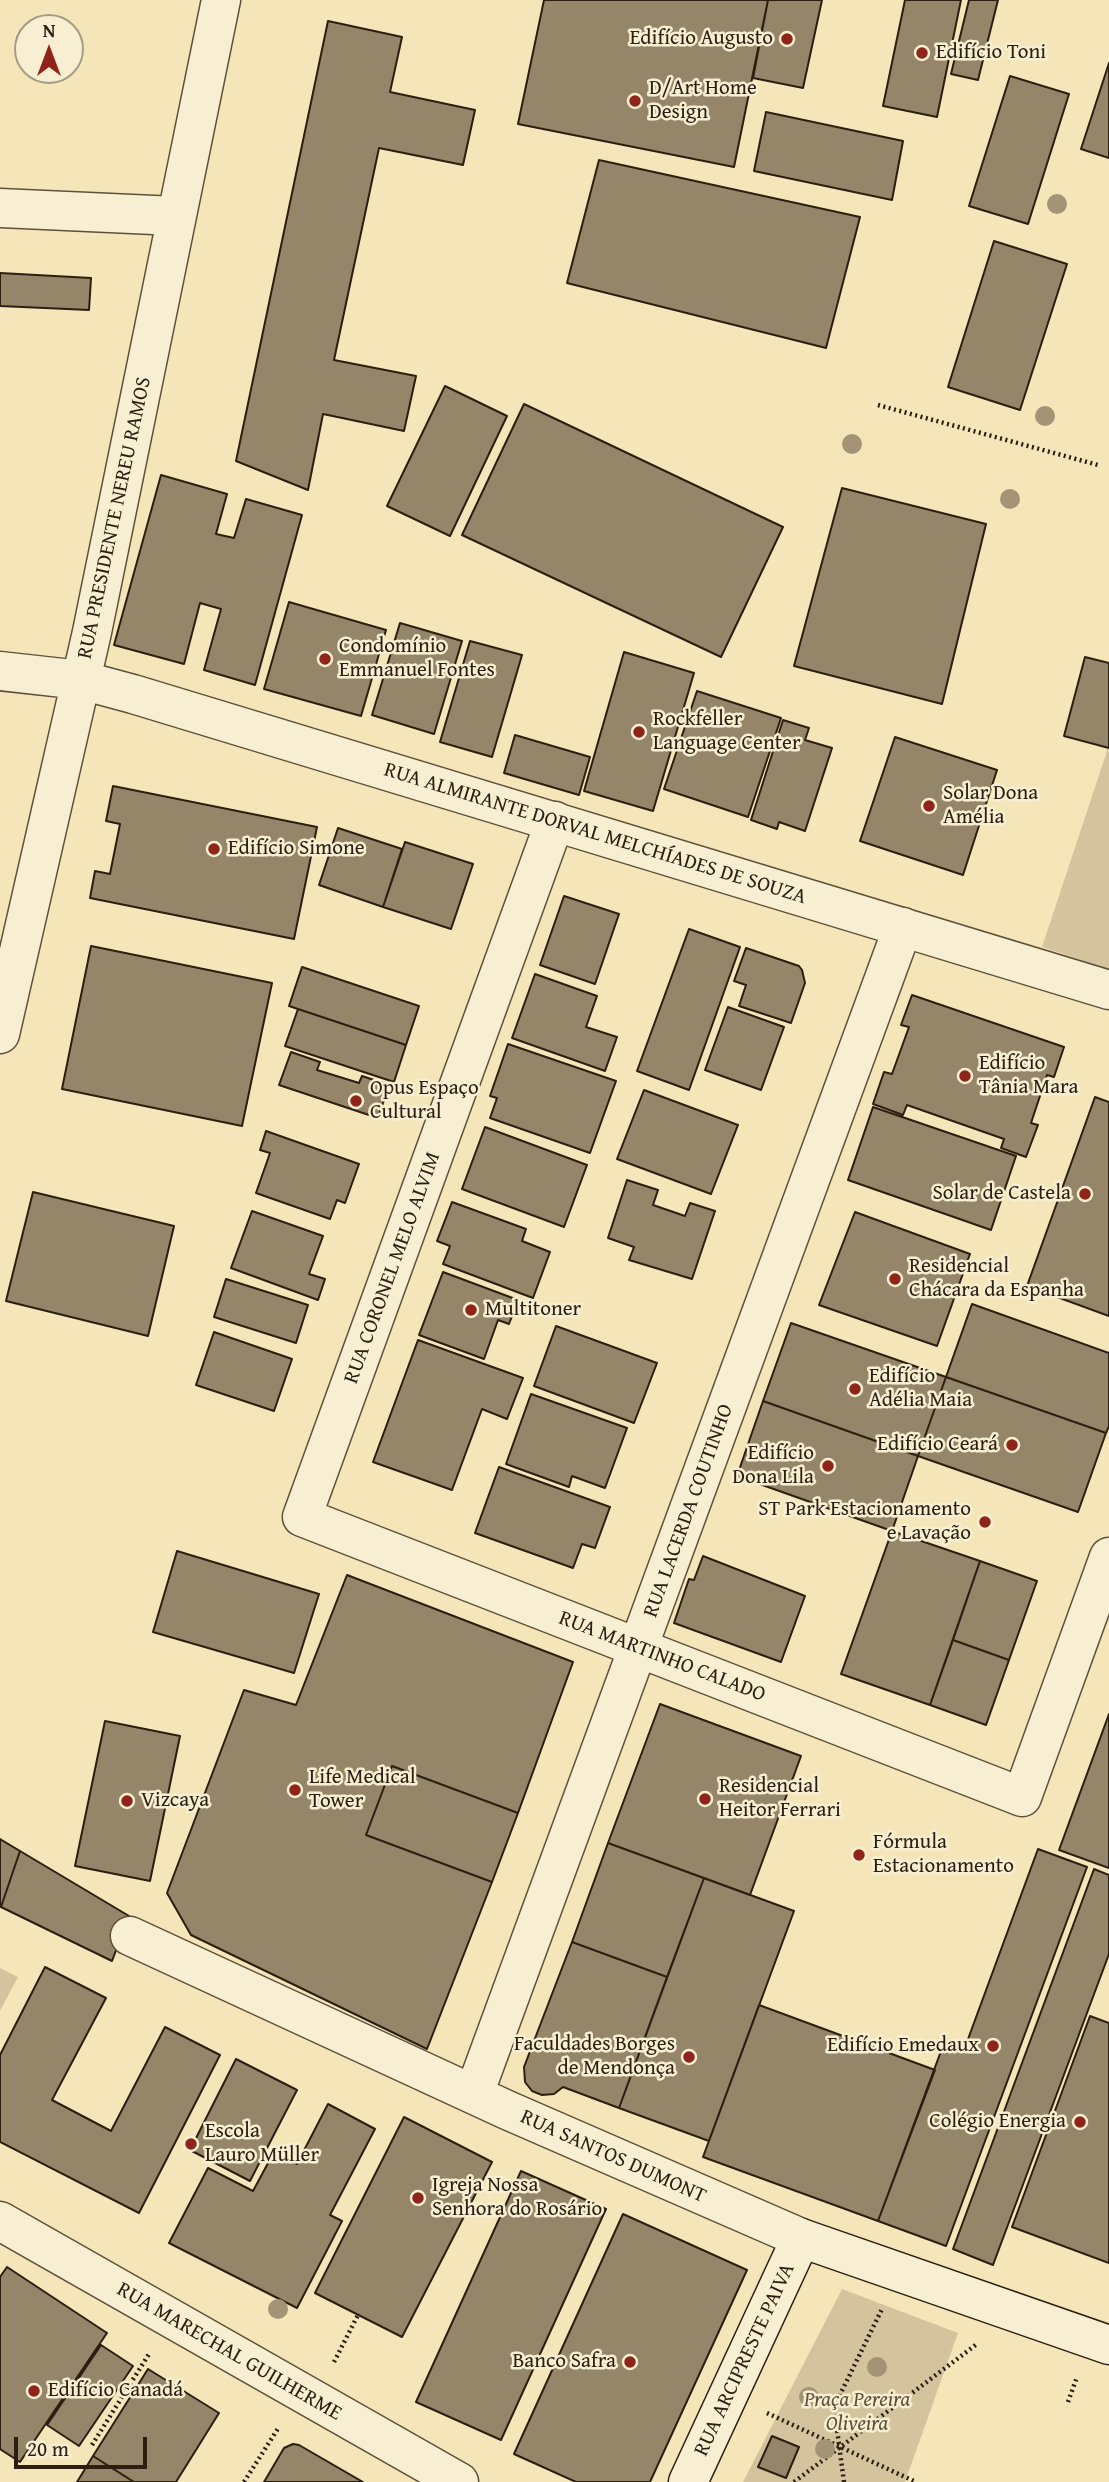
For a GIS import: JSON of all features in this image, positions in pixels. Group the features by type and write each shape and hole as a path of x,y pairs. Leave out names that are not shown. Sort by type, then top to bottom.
{"street":[{"name":"RUA PRESIDENTE NEREU RAMOS","path":"0,1034 81,680 221,0"},
{"path":"0,208 176,216"},
{"name":"RUA ALMIRANTE DORVAL MELCHÍADES DE SOUZA","path":"0,671 81,680 185,709 1109,990"},
{"name":"RUA CORONEL MELO ALVIM","path":"302,1517 555,821"},
{"name":"RUA LACERDA COUTINHO","path":"474,2094 903,927"},
{"name":"RUA MARTINHO CALADO","path":"302,1517 1022,1797 1109,1556"},
{"name":"RUA SANTOS DUMONT","path":"130,1936 474,2094 802,2238 1109,2345"},
{"name":"RUA MARECHAL GUILHERME","path":"0,2221 459,2482"},
{"name":"RUA ARCIPRESTE PAIVA","path":"688,2482 802,2238"}],"path":[{"path":"878,405 1098,465"},
{"path":"844,2482 834,2407 885,2303"},
{"path":"333,2363 358,2315"},
{"path":"794,2482 987,2337"},
{"path":"92,2445 153,2348"},
{"path":"760,2410 916,2482"},
{"path":"244,2482 281,2425"}],"green space":[{"path":"1109,749 1109,969 1042,947"},
{"path":"0,1968 18,1977 0,2011"},
{"name":"Praça Pereira Oliveira","path":"842,2289 958,2333 905,2482 743,2482"}],"building":[{"name":"D/Art Home Design","path":"544,0 768,0 734,167 518,124"},
{"name":"Edifício Augusto","path":"768,0 822,0 803,88 753,78"},
{"name":"Edifício Toni","path":"905,0 961,0 937,117 883,106"},
{"path":"969,0 998,0 978,80 951,74"},
{"path":"328,21 402,37 390,92 475,110 463,165 379,148 334,360 416,376 404,431 323,414 308,490 236,461"},
{"path":"1109,63 1109,158 1081,149"},
{"path":"1010,76 1069,94 1028,224 969,206"},
{"path":"766,112 903,141 892,200 754,171"},
{"path":"599,160 860,217 826,348 567,283"},
{"path":"994,241 1067,264 1020,410 948,387"},
{"path":"0,273 91,278 89,310 0,306"},
{"path":"445,386 507,416 450,536 387,506"},
{"path":"524,404 783,527 721,657 462,535"},
{"path":"161,475 227,494 216,534 234,538 246,499 302,515 255,685 204,670 221,609 200,603 184,664 114,645"},
{"path":"842,488 986,524 942,704 794,666"},
{"name":"Condomínio Emmanuel Fontes","path":"289,602 386,630 361,716 264,689"},
{"path":"400,623 462,641 434,734 372,715"},
{"path":"470,641 522,655 492,757 440,742"},
{"name":"Rockfeller Language Center","path":"624,652 694,673 653,811 584,791"},
{"path":"1085,657 1109,663 1109,748 1064,736"},
{"path":"697,691 781,718 748,817 664,789"},
{"path":"783,720 809,728 805,740 832,748 805,831 779,822 777,829 751,820"},
{"path":"515,735 590,757 579,795 504,773"},
{"name":"Solar Dona Amélia","path":"895,737 997,770 963,875 860,841"},
{"name":"Edifício Simone","path":"113,786 317,827 294,939 90,898 95,871 110,874 120,824 106,821"},
{"path":"338,828 402,849 383,907 319,885"},
{"path":"405,842 473,864 451,929 383,907"},
{"path":"564,896 619,914 595,984 540,965"},
{"path":"689,929 740,947 689,1090 637,1071"},
{"path":"91,946 272,983 242,1126 62,1089"},
{"path":"746,948 799,966 802,970 805,983 791,1023 739,1006 746,985 734,981"},
{"path":"302,967 419,1006 406,1045 289,1006"},
{"path":"535,974 597,996 586,1027 617,1037 605,1071 512,1038"},
{"name":"Edifício Tânia Mara","path":"912,995 1064,1047 1054,1077 1047,1075 1031,1123 1038,1125 1026,1157 1001,1148 1004,1139 907,1105 903,1115 873,1104 884,1072 892,1074 909,1027 901,1025"},
{"path":"728,1007 784,1027 761,1090 705,1070"},
{"path":"298,1009 406,1045 394,1082 285,1046"},
{"path":"508,1044 616,1081 590,1153 490,1118 497,1098 490,1096"},
{"name":"Opus Espaço Cultural","path":"291,1052 320,1062 317,1070 359,1083 362,1076 389,1085 378,1118 279,1085"},
{"path":"644,1090 738,1125 711,1194 617,1159"},
{"name":"Solar de Castela","path":"1095,1097 1109,1102 1109,1316 1027,1286"},
{"path":"873,1107 1016,1156 991,1230 848,1180"},
{"path":"485,1127 587,1165 564,1227 462,1189"},
{"path":"266,1131 359,1164 345,1203 337,1200 330,1219 256,1193 270,1153 260,1150"},
{"path":"627,1180 658,1190 653,1205 685,1216 690,1203 715,1211 692,1279 629,1260 634,1247 608,1238"},
{"path":"33,1192 174,1226 148,1336 6,1301"},
{"path":"452,1202 526,1229 522,1241 550,1252 533,1298 443,1264 450,1246 437,1241"},
{"path":"252,1211 323,1236 309,1274 325,1279 318,1300 231,1268"},
{"name":"Residencial Chácara da Espanha","path":"855,1212 970,1254 937,1346 819,1305"},
{"name":"Multitoner","path":"443,1272 518,1300 509,1324 498,1320 484,1359 419,1335"},
{"path":"226,1279 308,1305 296,1343 214,1317"},
{"path":"972,1304 1109,1353 1109,1426 1106,1433 946,1377"},
{"name":"Edifício Adélia Maia","path":"791,1323 946,1377 918,1456 763,1401"},
{"path":"556,1326 657,1363 634,1423 534,1386"},
{"path":"214,1332 292,1359 274,1411 196,1385"},
{"path":"418,1340 523,1378 507,1419 482,1409 452,1490 373,1462"},
{"name":"Edifício Ceará","path":"946,1377 1106,1433 1078,1512 918,1456"},
{"path":"531,1394 627,1428 605,1488 572,1476 569,1487 506,1464"},
{"name":"Edifício Dona Lila","path":"763,1401 918,1456 892,1531 737,1476"},
{"path":"499,1467 610,1507 595,1548 582,1544 573,1568 475,1533"},
{"path":"892,1531 980,1561 930,1705 841,1674"},
{"path":"177,1551 319,1594 294,1673 153,1632"},
{"path":"703,1556 805,1596 781,1662 674,1623 689,1579 694,1580"},
{"path":"980,1561 1037,1581 1009,1660 953,1640"},
{"name":"Life Medical Tower","path":"347,1575 573,1662 518,1813 392,1766 366,1835 492,1882 427,2049 191,1935 167,1893 244,1690 296,1705"},
{"path":"953,1640 1009,1660 986,1725 930,1705"},
{"name":"Residencial Heitor Ferrari","path":"660,1704 801,1756 750,1895 608,1843"},
{"path":"1109,1714 1109,1868 1059,1850"},
{"name":"Vizcaya","path":"105,1721 180,1736 150,1881 75,1866"},
{"path":"392,1766 518,1813 492,1882 366,1835"},
{"path":"0,1839 20,1851 1,1907 0,1906"},
{"path":"608,1843 704,1878 667,1977 572,1942"},
{"name":"Edifício Emedaux","path":"1038,1849 1087,1867 946,2246 878,2221 944,2043 964,2050"},
{"path":"20,1851 129,1916 112,1961 1,1907"},
{"path":"1094,1869 1109,1875 1109,1954 993,2265 953,2249"},
{"name":"Faculdades Borges de Mendonça","path":"704,1878 794,1911 709,2141 619,2108"},
{"path":"572,1942 667,1977 619,2108 563,2087 554,2094 542,2095 532,2091 525,2082 524,2067"},
{"path":"45,1967 106,1998 52,2100 111,2131 165,2027 220,2055 139,2213 0,2142 0,2055"},
{"path":"759,2005 935,2070 878,2221 703,2157"},
{"name":"Colégio Energia","path":"1090,2016 1109,2023 1109,2263 1012,2227"},
{"path":"236,2059 297,2090 250,2181 190,2150"},
{"path":"328,2104 375,2129 330,2215 342,2221 297,2308 169,2243 208,2168 253,2191 274,2152 297,2164"},
{"name":"Igreja Nossa Senhora do Rosário","path":"404,2117 492,2162 402,2337 315,2293"},
{"path":"521,2171 606,2209 501,2440 416,2402"},
{"name":"Banco Safra","path":"623,2214 747,2270 650,2482 576,2482 514,2454"},
{"name":"Edifício Canadá","path":"7,2267 107,2333 20,2462 0,2449 0,2277"},
{"path":"101,2345 133,2366 79,2446 47,2425"},
{"path":"148,2369 219,2413 176,2482 134,2482 93,2456"},
{"path":"772,2436 799,2447 786,2478 758,2467"},
{"path":"293,2444 363,2482 264,2482 284,2448"},
{"path":"93,2456 134,2482 77,2482"}],"place":[{"name":"Edifício Augusto","path":"787,39"},
{"name":"Edifício Toni","path":"922,53"},
{"name":"D/Art Home Design","path":"635,101"},
{"name":"Condomínio Emmanuel Fontes","path":"325,659"},
{"name":"Rockfeller Language Center","path":"639,732"},
{"name":"Solar Dona Amélia","path":"929,806"},
{"name":"Edifício Simone","path":"214,849"},
{"name":"Edifício Tânia Mara","path":"965,1076"},
{"name":"Opus Espaço Cultural","path":"356,1101"},
{"name":"Solar de Castela","path":"1085,1194"},
{"name":"Residencial Chácara da Espanha","path":"895,1279"},
{"name":"Multitoner","path":"471,1310"},
{"name":"Edifício Adélia Maia","path":"855,1389"},
{"name":"Edifício Ceará","path":"1012,1445"},
{"name":"Edifício Dona Lila","path":"828,1466"},
{"name":"ST Park Estacionamento e Lavação","path":"985,1522"},
{"name":"Life Medical Tower","path":"295,1790"},
{"name":"Residencial Heitor Ferrari","path":"705,1799"},
{"name":"Vizcaya","path":"127,1801"},
{"name":"Fórmula Estacionamento","path":"859,1855"},
{"name":"Edifício Emedaux","path":"993,2046"},
{"name":"Faculdades Borges de Mendonça","path":"689,2057"},
{"name":"Colégio Energia","path":"1080,2122"},
{"name":"Escola Lauro Müller","path":"191,2144"},
{"name":"Igreja Nossa Senhora do Rosário","path":"418,2198"},
{"name":"Banco Safra","path":"630,2362"},
{"name":"Edifício Canadá","path":"34,2391"}]}
